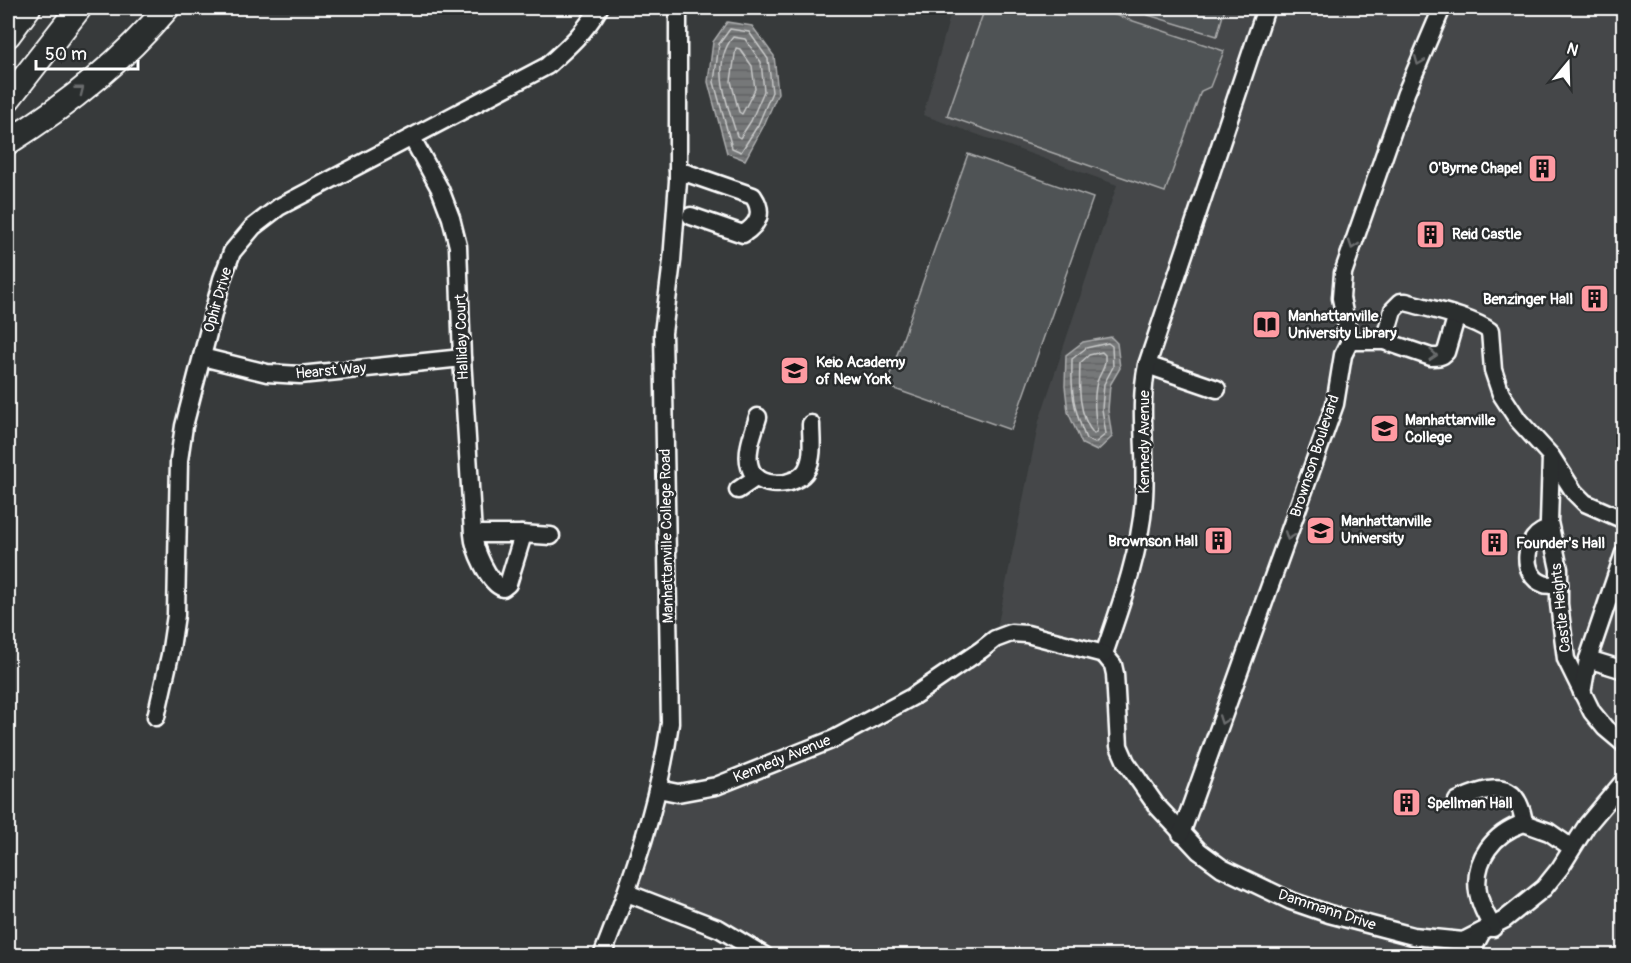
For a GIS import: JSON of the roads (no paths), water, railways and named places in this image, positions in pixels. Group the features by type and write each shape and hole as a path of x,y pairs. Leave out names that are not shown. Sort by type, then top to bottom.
{"highway":[{"path":"8,35 28,8"},
{"path":"8,99 79,8"},
{"path":"8,142 47,116 112,64 167,8"}],"street":[{"name":"Ophir Drive","path":"156,717 170,655 176,615 179,460 184,426 222,279 232,252 253,227 279,207 547,66 569,46 592,20 599,8"},
{"name":"Manhattanville College Road","path":"602,956 627,892 658,789 670,723 663,333 672,261 678,170 680,106 678,8"},
{"name":"Kennedy Avenue","path":"658,789 678,793 716,786 834,739 912,697 981,651 995,639 1011,633 1027,634 1104,654 1117,619 1135,551 1144,501 1145,475 1141,406 1147,365 1266,8"},
{"path":"1442,8 1406,93 1343,273 1341,298 1350,341 1384,341 1431,357 1443,356 1446,352 1456,318"},
{"name":"Halliday Court","path":"412,138 440,189 458,246 473,540"},
{"path":"678,170 753,196 758,203 760,215 753,228 743,234 691,216"},
{"path":"1384,341 1393,310 1401,302 1483,326 1490,331 1493,370 1501,394 1518,420 1551,456 1574,492 1585,503 1623,520"},
{"name":"Brownson Boulevard","path":"1181,834 1335,404 1343,355 1350,341"},
{"name":"Hearst Way","path":"202,357 267,373 300,375 462,358"},
{"path":"1147,365 1217,389"},
{"path":"758,417 749,455 750,468 766,483 788,483 806,472 811,461 811,424"},
{"name":"Castle Heights","path":"1551,456 1550,529 1559,569 1559,604 1566,659 1592,712 1623,744"},
{"path":"738,490 757,477"},
{"path":"1550,529 1542,530 1536,535 1527,552 1527,560 1536,578 1545,585 1559,584"},
{"path":"521,534 522,538 508,584 503,588 498,586 489,575 473,540 521,534 551,536"},
{"path":"1582,693 1588,659 1623,553"},
{"name":"Dammann Drive","path":"1104,654 1113,665 1115,674 1119,746 1134,776 1156,805 1199,851 1222,868 1291,901 1329,914 1413,936 1463,941 1487,930 1527,904 1560,868 1587,825 1623,781"},
{"path":"1588,659 1623,670"},
{"path":"1457,801 1481,789 1505,790 1518,803 1524,824"},
{"path":"1469,956 1487,930 1478,892 1480,867 1490,846 1501,834 1524,824 1549,832 1572,848"},
{"path":"627,892 720,929 765,956"}],"water":[{"path":"727,22 752,26 774,56 778,93 745,160 727,153 708,82 713,42"},
{"path":"1111,337 1117,343 1120,368 1110,385 1108,410 1112,437 1097,451 1082,444 1068,412 1065,386 1066,355 1083,342"}],"place":[{"name":"O'Byrne Chapel","path":"1543,168"},
{"name":"Reid Castle","path":"1431,234"},
{"name":"Benzinger Hall","path":"1594,299"},
{"name":"Manhattanville University Library","path":"1267,325"},
{"name":"Keio Academy of New York","path":"795,371"},
{"name":"Manhattanville College","path":"1384,429"},
{"name":"Manhattanville University","path":"1320,530"},
{"name":"Brownson Hall","path":"1219,541"},
{"name":"Founder's Hall","path":"1495,543"},
{"name":"Spellman Hall","path":"1406,803"}]}
